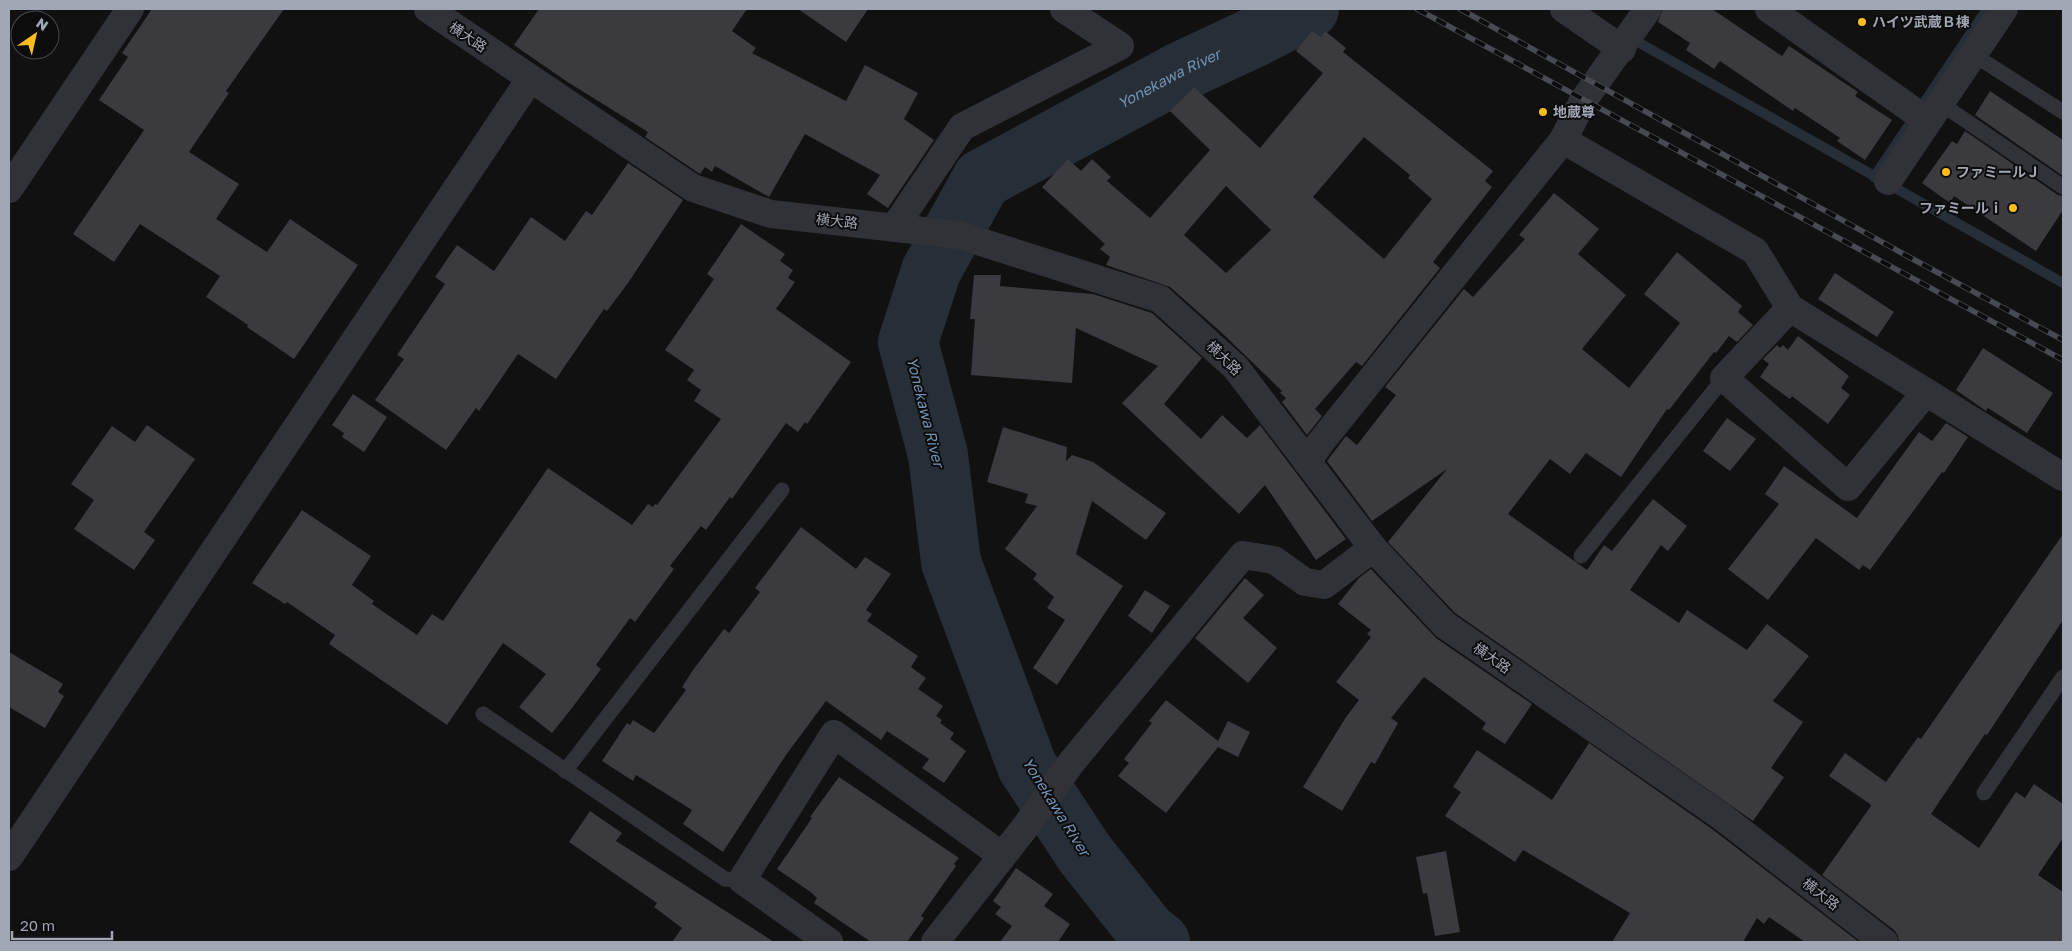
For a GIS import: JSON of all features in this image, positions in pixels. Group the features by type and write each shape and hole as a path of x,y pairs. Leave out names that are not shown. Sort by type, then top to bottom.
{"street":[{"path":"9,190 130,9"},
{"name":"横大路","path":"428,9 693,188 770,214 959,235 1160,299 1236,368 1373,548 1444,625 1721,816 1884,942"},
{"path":"901,228 962,127 1120,46 1064,9"},
{"path":"1564,9 1622,49"},
{"path":"1307,462 1564,140 1583,101 1622,49 1648,9"},
{"path":"1769,9 1934,112"},
{"path":"1888,181 2004,9"},
{"path":"9,857 530,79"},
{"path":"1564,140 1755,251 1790,308 2063,477"},
{"path":"1790,308 1724,378 1848,487 1926,392"},
{"path":"935,942 1026,826 1071,763 1243,555 1274,560 1305,582 1324,585 1373,548"},
{"path":"829,942 742,880 834,734 1001,856"}],"lane":[{"path":"1974,55 2063,112"},
{"path":"1934,112 2063,187"},
{"path":"1581,556 1724,378"},
{"path":"565,771 782,490"},
{"path":"1984,794 2063,677"},
{"path":"483,714 726,879 742,880"}],"building":[{"path":"152,9 284,9 226,91 229,93 189,152 239,184 216,219 267,252 290,219 358,265 294,359 206,297 220,276 140,224 114,262 73,234 144,130 99,100 128,57 122,53"},
{"path":"539,9 747,9 732,31 756,48 752,53 846,101 865,65 918,93 904,119 934,140 888,208 867,194 880,175 805,134 769,197 715,166 712,172 705,167 700,174 645,137 648,132 566,81 514,45"},
{"path":"798,9 868,9 846,42"},
{"path":"1663,9 1712,9 1782,56 1789,46 1858,92 1855,96 1892,120 1865,160 1837,141 1840,138 1795,108 1793,111 1720,61 1714,69 1686,50 1690,43 1658,22"},
{"path":"1312,31 1321,37 1325,31 1346,48 1343,52 1493,171 1485,181 1492,187 1433,262 1440,268 1362,366 1356,362 1315,409 1322,416 1307,435 1282,402 1286,398 1280,393 1282,391 1222,333 1170,287 1106,265 1110,257 1100,249 1105,244 1042,187 1068,159 1081,171 1092,159 1111,177 1107,181 1150,218 1210,150 1170,111 1194,87 1260,148 1323,73 1296,51","holes":["1364,137 1410,175 1408,178 1432,199 1384,259 1313,197","1226,186 1271,230 1226,273 1184,235"]},
{"path":"1990,91 2063,140 2063,176 1975,115"},
{"path":"1965,131 2058,195 2063,196 2063,210 2036,251 1954,196 1950,203 1922,183 1952,141 1957,144"},
{"path":"628,163 683,200 628,283 607,311 604,309 556,379 518,354 479,411 476,408 446,450 375,400 404,359 397,355 445,284 435,277 457,245 494,271 531,217 565,241 586,211 592,215"},
{"path":"1554,193 1599,229 1578,254 1626,295 1582,349 1629,388 1680,323 1644,294 1677,252 1742,306 1738,312 1753,325 1737,342 1729,336 1716,353 1714,352 1669,410 1667,409 1621,477 1586,453 1570,474 1550,459 1508,514 1587,570 1604,545 1612,551 1653,499 1687,526 1668,551 1661,545 1630,590 1679,623 1687,610 1747,650 1767,624 1809,656 1773,701 1803,722 1771,768 1784,777 1753,821 1455,613 1388,542 1447,469 1372,521 1327,461 1346,436 1357,445 1396,395 1385,387 1464,289 1473,297 1525,239 1519,235"},
{"path":"741,224 785,254 780,261 793,270 788,278 795,282 776,309 851,362 807,424 805,422 798,432 786,423 732,499 730,497 706,530 701,526 670,566 674,569 635,622 630,618 596,665 601,669 552,733 519,707 546,674 503,643 447,725 329,644 335,635 287,602 285,604 252,583 302,510 371,556 352,585 374,601 372,604 417,635 432,614 443,621 548,468 632,525 648,504 653,507 655,504 657,505 721,419 694,401 701,390 687,380 694,370 665,350 714,279 707,274"},
{"path":"1835,273 1894,312 1877,337 1818,299"},
{"path":"974,275 1001,275 1000,286 1093,294 1152,313 1202,358 1164,404 1201,439 1222,415 1247,438 1260,425 1346,539 1316,560 1265,485 1239,514 1122,403 1158,366 1076,328 1072,383 971,375 975,319 970,319"},
{"path":"1798,336 1849,376 1841,388 1850,395 1828,424 1792,396 1790,399 1760,377 1769,364 1763,359 1777,345 1780,348 1783,345 1788,350"},
{"path":"1983,348 2053,393 2027,433 1988,408 1986,411 1956,390"},
{"path":"353,394 387,417 364,452 342,437 344,433 332,425"},
{"path":"1727,418 1756,439 1730,471 1703,451"},
{"path":"1946,423 1968,437 1944,473 1942,472 1870,570 1863,565 1859,570 1816,538 1768,600 1728,569 1779,504 1765,494 1784,466 1857,518 1919,432 1932,441"},
{"path":"147,425 195,459 144,532 155,540 134,570 74,529 94,500 71,484 112,426 135,442"},
{"path":"1003,427 1067,447 1066,461 1072,455 1093,462 1166,513 1146,540 1092,501 1076,554 1123,586 1057,685 1033,668 1065,620 1047,608 1054,597 1033,579 1037,574 1005,549 1037,506 1025,503 1028,494 987,482"},
{"path":"801,527 856,569 865,557 891,574 866,610 872,614 867,621 918,656 911,667 926,678 918,689 943,706 936,716 942,720 940,723 954,733 950,739 966,751 944,783 922,768 929,759 887,731 881,740 826,701 786,755 723,852 683,824 692,810 636,775 633,781 602,761 627,723 630,725 633,720 654,733 686,690 682,687 693,670 724,629 729,633 760,592 755,588"},
{"path":"2063,534 2063,620 1987,735 1985,734 1931,814 1979,848 2016,792 2025,798 2034,784 2063,804 2063,838 2038,875 2063,892 2063,942 1899,942 1894,930 1822,875 1871,806 1829,776 1845,753 1886,782 1918,737 1921,739"},
{"path":"1371,569 1436,638 1532,704 1505,744 1482,729 1486,723 1424,677 1391,718 1398,723 1375,764 1371,762 1342,811 1303,787 1346,717 1359,700 1336,682 1371,637 1367,634 1371,630 1338,604 1359,578"},
{"path":"1245,578 1264,595 1243,618 1277,648 1248,683 1195,638"},
{"path":"1145,590 1170,606 1152,633 1128,616"},
{"path":"9,652 63,684 58,692 64,696 45,728 9,707"},
{"path":"1166,700 1218,741 1228,721 1250,732 1238,757 1218,747 1166,813 1118,776 1129,763 1124,759 1152,723 1149,721"},
{"path":"1589,743 1712,829 1859,942 1805,942 1769,917 1764,924 1757,918 1743,942 1612,942 1630,913 1523,850 1515,862 1445,816 1461,792 1453,787 1477,750 1552,800"},
{"path":"839,777 959,858 954,864 956,866 921,916 924,918 907,942 871,942 814,903 817,898 812,893 777,869 812,818 810,817"},
{"path":"590,811 622,833 616,841 774,942 672,942 682,928 654,907 657,903 569,842"},
{"path":"1446,851 1460,932 1435,936 1427,893 1423,894 1416,857"},
{"path":"1016,868 1053,894 1044,906 1070,924 1058,942 1000,942 1012,926 995,914 1001,907 993,901"}],"waterway":[{"name":"Yonekawa River","path":"1160,942 1147,932 1085,854 1027,766 951,562 938,455 908,342 931,271 982,179 1182,71 1309,9"},
{"path":"1874,177 1987,9"},
{"path":"1629,37 2063,283"}],"railway":[{"path":"1417,9 2063,360"},
{"path":"1460,9 2063,340"}],"place":[{"name":"ハイツ武蔵Ｂ棟","path":"1862,22"},
{"name":"地蔵尊","path":"1543,112"},
{"name":"ファミールＪ","path":"1946,172"},
{"name":"ファミールｉ","path":"2013,208"}]}
